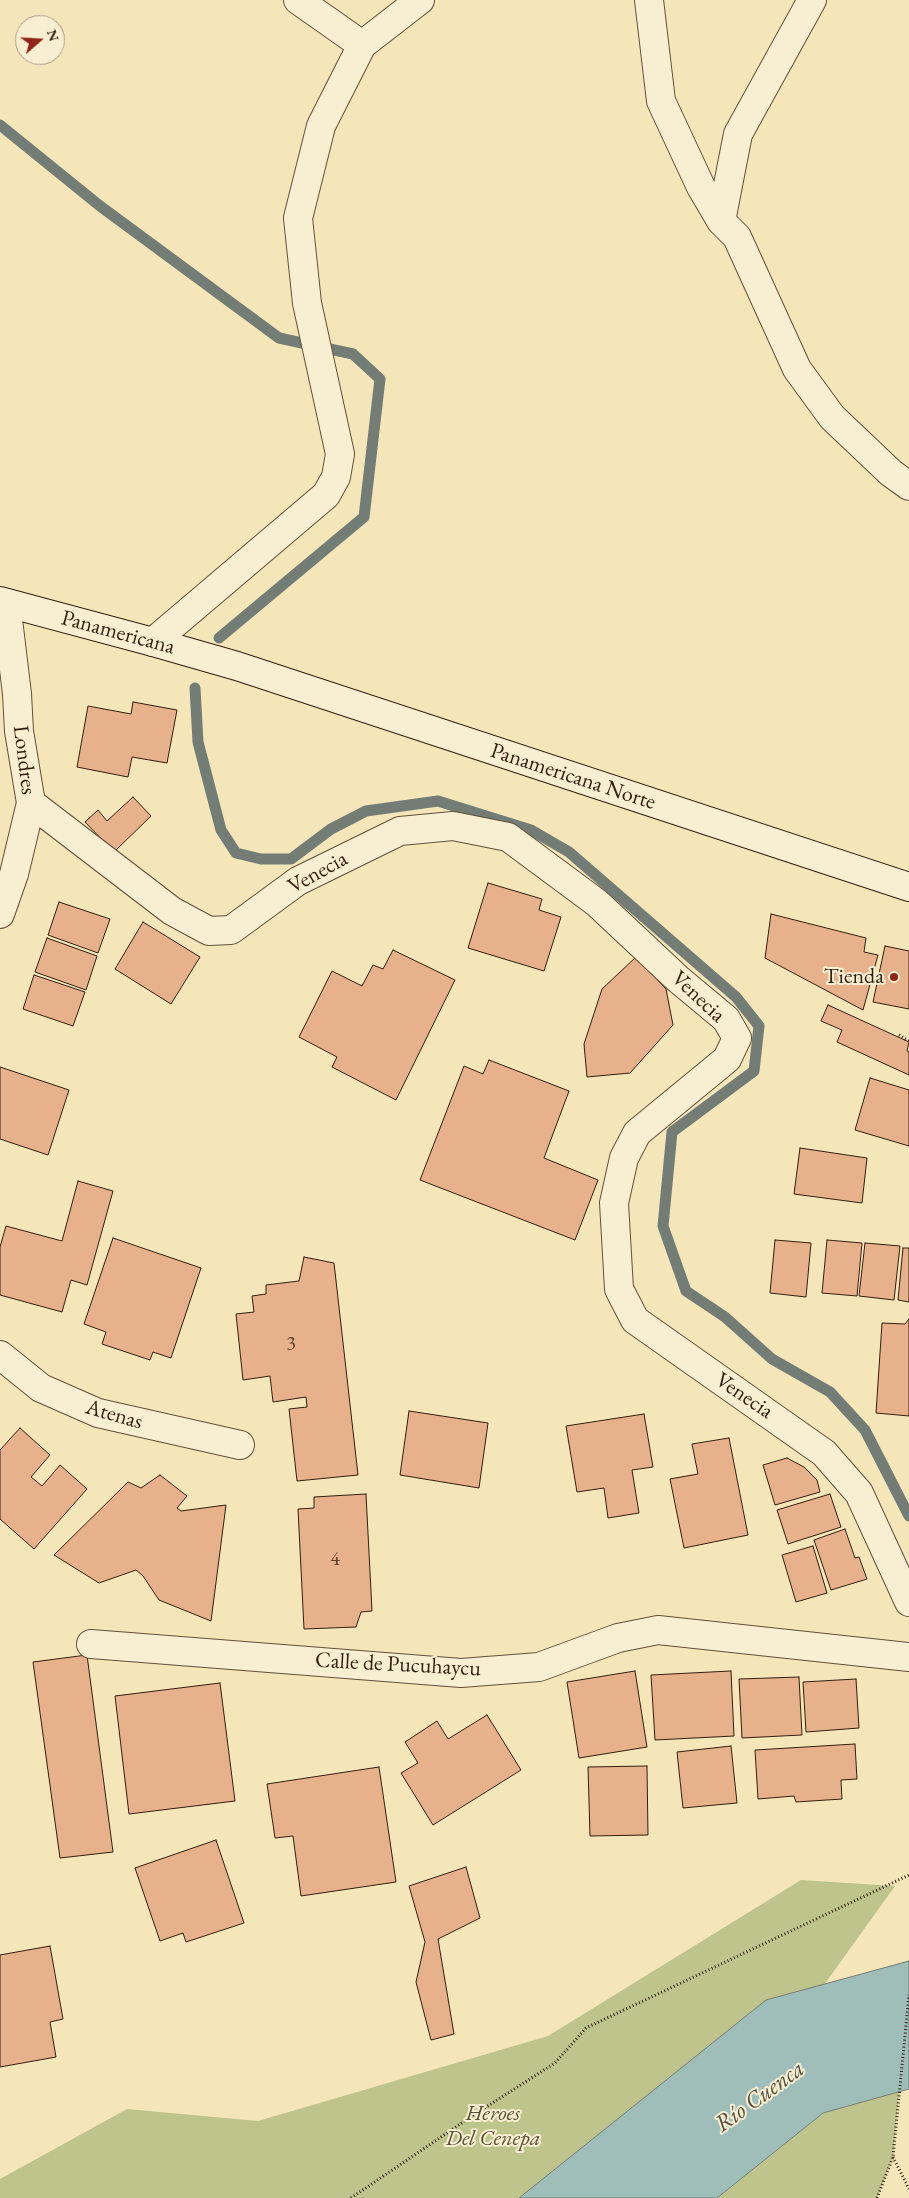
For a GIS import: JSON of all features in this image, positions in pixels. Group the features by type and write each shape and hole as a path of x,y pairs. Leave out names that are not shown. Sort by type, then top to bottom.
{"street":[{"path":"298,0 362,45"},
{"path":"153,642 326,495 336,477 340,454 306,303 298,218 321,126 362,45 420,0"},
{"path":"649,0 661,100 701,187 721,221 737,238 797,369 832,417 891,473 909,486"},
{"path":"721,221 738,134 812,0"},
{"name":"Panamericana","path":"3,602 236,666"},
{"name":"Londres","path":"0,914 14,874 31,803 19,731 17,694 3,602"},
{"name":"Panamericana Norte","path":"236,666 909,887"},
{"name":"Venecia","path":"31,803 172,912 209,932 231,930 298,881 400,831 453,826 508,837 597,903 678,978 726,1019 737,1038 727,1059 638,1133 624,1158 614,1203 619,1289 635,1320 824,1453 859,1493 909,1602"},
{"name":"Atenas","path":"0,1355 41,1388 98,1414 240,1445"},
{"name":"Calle de Pucuhaycu","path":"91,1644 461,1673 539,1667 618,1638 658,1630 909,1657"}],"path":[{"path":"899,1035 909,1041"},
{"path":"351,2198 472,2116 555,2063 586,2028 909,1875"},
{"path":"877,2198 893,2157 909,1995"},
{"path":"893,2157 909,2189"}],"green space":[{"name":"Heroes Del Cenepa","path":"801,1880 895,1886 824,1985 766,2001 519,2198 0,2198 0,2179 127,2109 258,2121 548,2036"},
{"path":"899,2092 893,2157 877,2198 717,2198 823,2113"}],"water":[{"name":"Río Cuenca","path":"909,1961 909,2089 823,2113 717,2198 519,2198 766,2000"}],"building":[{"path":"133,702 177,710 167,763 132,757 128,777 77,767 88,706 131,714"},
{"path":"133,797 151,816 114,852 85,822 98,810 107,821"},
{"path":"488,883 542,899 539,910 561,917 544,971 468,948"},
{"path":"59,902 110,919 98,953 48,935"},
{"path":"771,914 866,938 864,952 878,955 863,1010 765,958"},
{"path":"143,922 200,957 171,1004 115,969"},
{"path":"47,938 97,956 86,990 35,972"},
{"name":"Tienda","path":"885,946 909,951 909,1009 873,1002"},
{"path":"393,950 455,980 396,1100 332,1067 337,1057 299,1037 332,971 362,986 373,965 383,969"},
{"path":"636,957 666,989 673,1025 630,1073 587,1077 584,1044 602,989"},
{"path":"34,975 85,992 73,1026 23,1009"},
{"path":"828,1005 909,1042 907,1051 909,1052 909,1075 837,1042 842,1030 821,1021"},
{"path":"489,1060 569,1091 544,1158 598,1180 575,1240 420,1180 464,1066 483,1074"},
{"path":"0,1067 69,1090 48,1155 0,1139"},
{"path":"870,1078 909,1090 909,1146 855,1130"},
{"path":"800,1148 867,1158 862,1203 794,1194"},
{"path":"78,1181 113,1191 87,1285 71,1280 62,1312 0,1295 0,1247 6,1226 62,1241"},
{"path":"113,1238 201,1268 171,1358 153,1352 150,1360 102,1344 106,1332 84,1324"},
{"path":"775,1240 811,1243 806,1297 770,1293"},
{"path":"827,1240 862,1243 857,1296 822,1293"},
{"path":"865,1243 900,1246 894,1300 859,1296"},
{"path":"903,1248 909,1248 909,1302 898,1300"},
{"path":"304,1257 334,1263 358,1475 297,1481 289,1409 307,1407 306,1397 273,1402 270,1376 243,1380 236,1314 254,1312 252,1296 266,1294 266,1285 299,1281"},
{"path":"909,1319 909,1416 876,1413 882,1323 905,1324"},
{"path":"409,1411 488,1423 479,1488 400,1475"},
{"path":"644,1414 653,1467 632,1470 639,1513 608,1518 604,1488 577,1492 566,1426"},
{"path":"20,1428 50,1455 31,1477 42,1486 60,1465 87,1489 34,1549 0,1519 0,1450"},
{"path":"729,1438 748,1535 684,1548 670,1479 698,1474 692,1444"},
{"path":"787,1458 804,1467 817,1480 820,1492 775,1505 763,1465"},
{"path":"160,1475 187,1496 177,1508 181,1511 226,1505 211,1621 159,1600 143,1576 136,1570 99,1583 54,1555 128,1482 141,1488"},
{"path":"366,1494 372,1611 361,1612 356,1627 304,1629 298,1509 314,1508 314,1497"},
{"path":"830,1494 841,1527 788,1544 777,1510"},
{"path":"845,1529 855,1558 859,1557 867,1579 831,1590 814,1540"},
{"path":"813,1546 827,1593 796,1602 782,1555"},
{"path":"87,1655 113,1852 60,1858 33,1662"},
{"path":"635,1671 647,1747 579,1758 567,1682"},
{"path":"731,1671 734,1736 655,1740 651,1675"},
{"path":"799,1677 802,1735 742,1738 739,1679"},
{"path":"856,1679 859,1728 806,1732 803,1682"},
{"path":"220,1683 235,1801 129,1814 115,1696"},
{"path":"487,1715 521,1770 433,1825 401,1773 418,1763 405,1742 437,1721 448,1739"},
{"path":"855,1744 857,1779 841,1780 842,1799 796,1802 794,1796 758,1799 755,1750"},
{"path":"731,1746 737,1803 683,1808 677,1752"},
{"path":"647,1766 648,1835 590,1836 588,1767"},
{"path":"379,1767 396,1882 301,1896 293,1836 275,1838 267,1784"},
{"path":"216,1840 244,1923 186,1942 183,1933 160,1941 135,1868"},
{"path":"466,1867 480,1918 438,1939 454,2034 431,2040 416,1982 425,1942 409,1886"},
{"path":"50,1946 63,2019 50,2022 56,2057 0,2067 0,1955"}],"waterway":[{"path":"0,125 100,206 279,338 353,354 380,379 364,517 219,638"},
{"path":"195,688 198,742 221,830 236,853 261,859 291,859 331,829 366,811 438,801 531,830 569,852 736,997 759,1026 754,1071 672,1132 663,1226 686,1291 725,1317 772,1359 830,1392 865,1430 909,1516"}],"place":[{"name":"Tienda","path":"894,977"}]}
